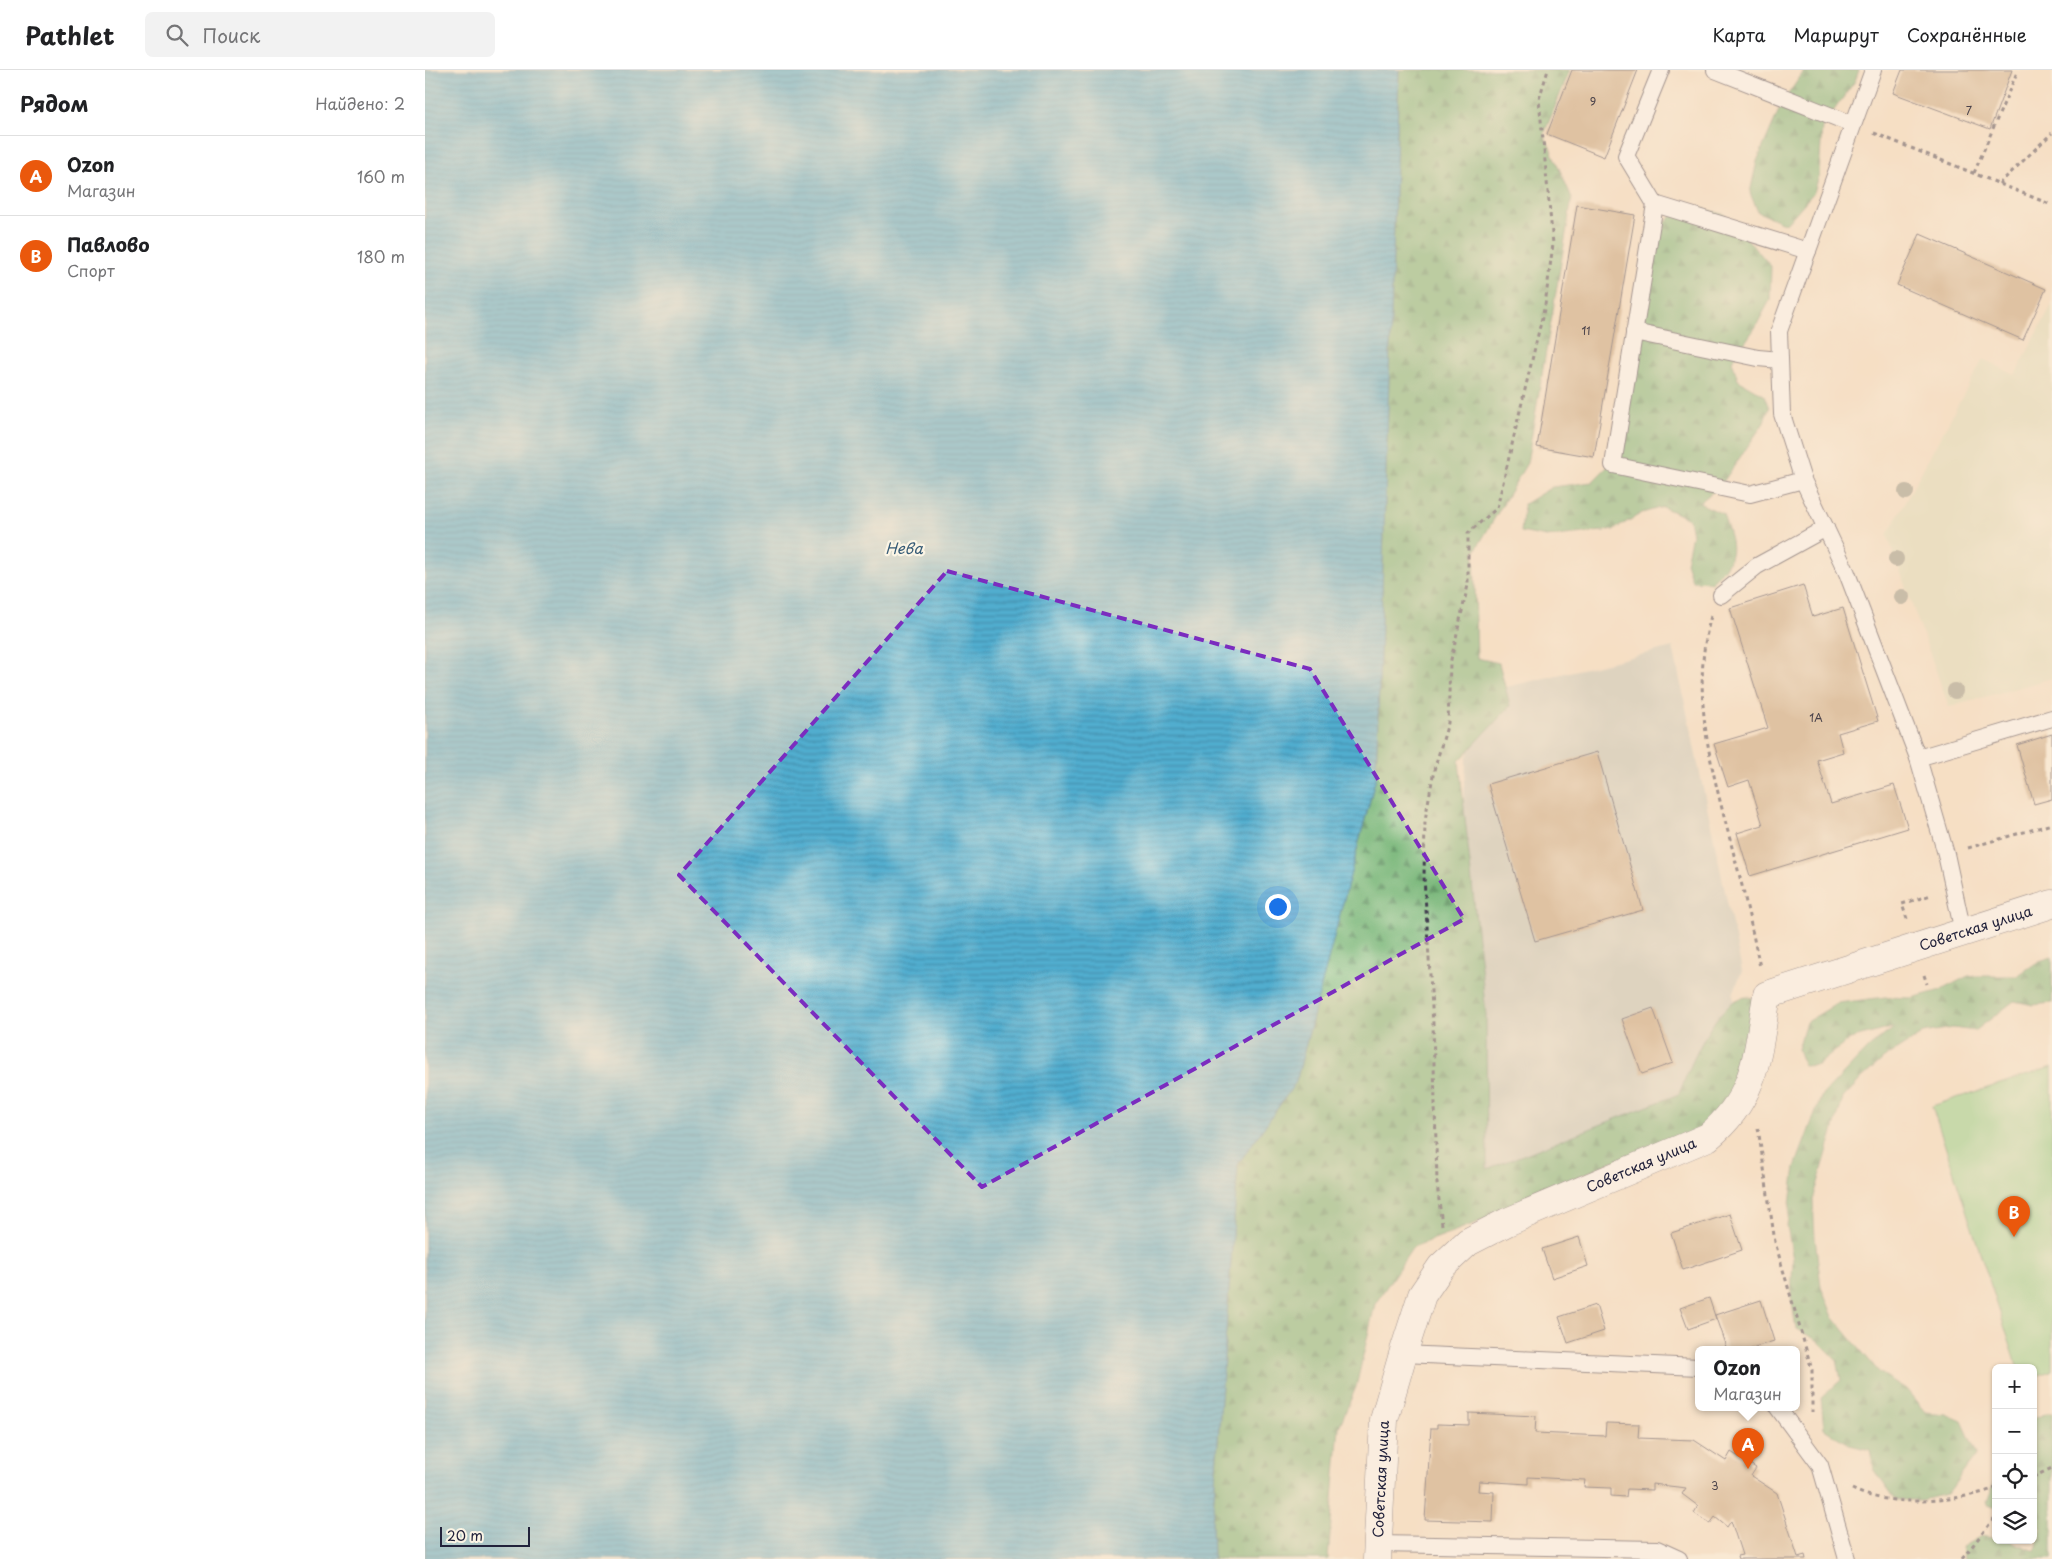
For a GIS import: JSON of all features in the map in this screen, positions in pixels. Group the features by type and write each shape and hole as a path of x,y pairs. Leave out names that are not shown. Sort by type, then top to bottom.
{"street":[{"name":"Советская улица","path":"1377,1551 1384,1420 1422,1295 1441,1267 1468,1242 1507,1222 1707,1137 1726,1122 1743,1098 1755,1069 1767,996 2052,904"}],"lane":[{"path":"1661,70 1626,156 1655,204 1613,465 1750,494 1803,480"},
{"path":"1715,70 1852,124"},
{"path":"1873,70 1779,331 1782,414 1803,480 1847,573 1918,758 1946,854 1963,932"},
{"path":"1655,204 1808,251"},
{"path":"1634,332 1758,358 1780,360"},
{"path":"1721,595 1757,566 1826,528"},
{"path":"1918,758 2052,718"},
{"path":"1403,1354 1695,1367"},
{"path":"1780,1411 1819,1466 1847,1559"},
{"path":"1377,1551 1657,1549 1679,1559"}],"path":[{"path":"1443,1230 1437,1184 1433,1024 1424,878 1425,820 1434,770 1448,724 1450,664 1468,585 1468,534 1497,508 1545,305 1553,244 1539,99 1548,70"},
{"path":"1974,173 2018,70"},
{"path":"1852,124 2052,205"},
{"path":"1999,184 2052,133"},
{"path":"1721,595 1710,616 1702,654 1702,696 1708,753 1739,871 1767,996"},
{"path":"1946,854 2052,824"},
{"path":"1758,1128 1775,1242 1812,1370 1809,1451"},
{"path":"2037,1474 2052,1468"},
{"path":"1823,1477 1831,1478 1868,1497 1925,1500 1977,1495 1992,1489"},
{"path":"1962,1559 1992,1521"}],"highlighted area":[{"path":"947,571 1310,669 1464,919 982,1187 679,875"}],"shaded area":[{"path":"2052,305 2052,678 1949,707 1887,535 1983,359 2015,375"},
{"path":"1673,647 1742,971 1733,994 1743,1049 1732,1092 1490,1202 1459,910 1466,760 1486,692"}],"green space":[{"path":"1399,70 1570,70 1544,134 1572,198 1527,463 1474,553 1477,658 1499,663 1510,706 1459,761 1486,1014 1487,1169 1679,1094 1705,1037 1724,1009 1735,1001 1746,997 1761,1000 1734,1106 1710,1130 1611,1162 1484,1220 1413,1247 1375,1304 1356,1387 1339,1427 1328,1559 1213,1559 1212,1524 1238,1164 1296,1082 1376,777"},
{"path":"1805,70 1859,70 1855,81 1822,127 1819,176 1814,192 1786,224 1758,212 1750,193 1757,161 1782,103"},
{"path":"1699,207 1726,215 1771,266 1770,300 1755,328 1732,361 1738,380 1764,395 1769,408 1763,424 1721,485 1699,503 1723,514 1730,535 1732,551 1730,558 1711,582 1692,581 1686,563 1692,534 1689,519 1663,507 1642,513 1613,530 1546,537 1521,532 1524,504 1552,487 1592,482 1615,459 1648,278 1660,228 1672,216"},
{"path":"2052,957 2052,1003 2033,1005 2014,1001 1975,1031 1953,1028 1923,1033 1884,1058 1863,1077 1843,1098 1813,1200 1815,1238 1821,1286 1833,1317 1879,1372 1906,1389 1925,1412 1946,1414 1962,1421 1977,1454 1947,1494 1922,1500 1896,1500 1874,1469 1870,1450 1850,1445 1824,1429 1821,1398 1841,1380 1837,1360 1817,1340 1796,1329 1791,1296 1793,1260 1787,1225 1795,1167 1821,1097 1869,1047 1895,1027 1850,1039 1818,1065 1804,1066 1798,1049 1806,1022 1838,1003 1885,997 1912,998 1941,990 1968,976 2017,976 2039,961"},
{"path":"2052,1067 2052,1371 2037,1376 2037,1364 2017,1364 1932,1106"},
{"path":"2052,1413 2052,1559 1964,1559 1962,1547 1981,1536 1992,1538 1992,1544 2018,1544 2036,1551 2041,1526 2037,1520 2037,1417"},
{"path":"1992,1488 1992,1506 1986,1504"}],"water":[{"name":"Нева","path":"425,70 1399,70 1376,777 1296,1082 1238,1164 1212,1524 1213,1559 425,1559"}],"building":[{"path":"1572,70 1638,70 1604,157 1547,134"},
{"path":"1902,70 2012,70 1990,129 1893,93"},
{"path":"1577,205 1635,215 1594,457 1537,447"},
{"path":"1920,234 2046,289 2023,340 1897,285"},
{"path":"1803,585 1813,617 1843,608 1878,721 1838,733 1843,752 1817,760 1831,804 1894,785 1908,828 1750,876 1737,833 1763,825 1749,780 1728,787 1714,744 1768,728 1730,608"},
{"path":"2052,734 2052,799 2034,804 2017,745"},
{"path":"1597,752 1643,910 1535,941 1488,784"},
{"path":"1653,1008 1673,1063 1642,1074 1622,1019"},
{"path":"1730,1214 1742,1250 1683,1270 1671,1233"},
{"path":"1579,1237 1588,1266 1552,1278 1542,1249"},
{"path":"1709,1298 1716,1319 1688,1329 1680,1308"},
{"path":"1761,1300 1774,1341 1758,1346 1726,1346 1715,1315"},
{"path":"1596,1305 1604,1331 1568,1343 1559,1317"},
{"path":"1469,1413 1536,1416 1535,1433 1605,1436 1606,1423 1639,1424 1638,1438 1694,1440 1726,1461 1731,1452 1756,1468 1751,1476 1777,1493 1798,1557 1805,1555 1806,1559 1738,1559 1737,1556 1742,1555 1731,1521 1727,1527 1715,1517 1710,1524 1694,1513 1698,1506 1682,1494 1686,1488 1652,1484 1652,1490 1627,1489 1626,1497 1611,1496 1611,1488 1584,1487 1585,1480 1528,1477 1528,1484 1479,1481 1478,1491 1494,1492 1493,1522 1425,1520 1431,1428 1437,1428 1437,1424 1469,1425"}],"place":[{"name":"Павлово","path":"2014,1237"},
{"name":"Ozon","path":"1748,1469"}]}
